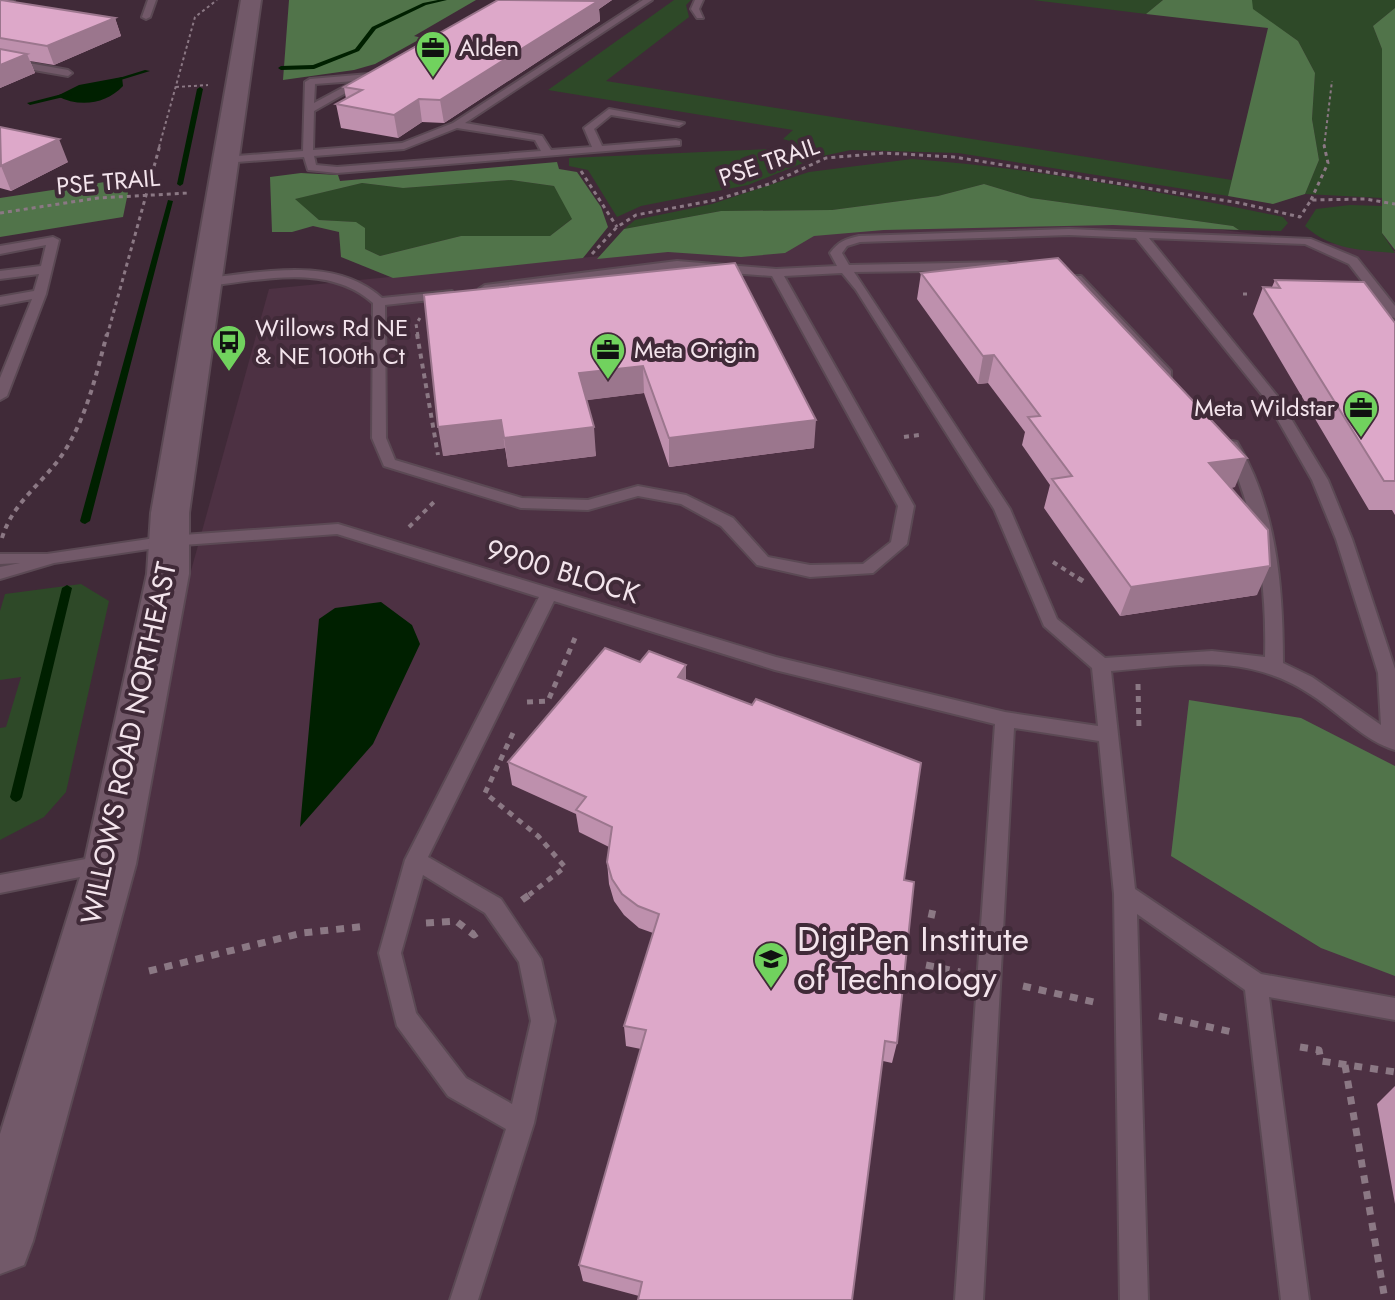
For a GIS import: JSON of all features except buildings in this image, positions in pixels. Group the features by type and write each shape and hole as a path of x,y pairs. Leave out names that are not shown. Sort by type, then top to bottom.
{"main road":[{"name":"WILLOWS ROAD NORTHEAST","path":"0,1241 110,864 168,574 170,513 251,0"}],"lane":[{"path":"0,4 10,0"},
{"path":"146,17 152,0"},
{"path":"222,175 308,153 404,146 456,125 648,0"},
{"path":"699,0 695,9 700,16"},
{"path":"0,61 68,73"},
{"path":"309,110 382,69"},
{"path":"369,77 310,82 308,153 312,168 326,171 676,143"},
{"path":"598,148 589,128 609,112 679,123"},
{"path":"456,125 538,138 547,152"},
{"path":"1394,742 1274,666 1212,657 1101,665 1050,622 1002,509 836,253 843,244 859,239 1069,232 1307,241 1353,261 1395,314"},
{"path":"1139,234 1273,400 1320,480 1344,539 1387,673 1394,742"},
{"path":"0,250 53,240 40,294 0,396"},
{"path":"475,291 677,265 776,273 1014,265"},
{"path":"0,275 46,269"},
{"path":"1063,271 1077,279 1118,320 1181,390"},
{"path":"208,282 308,274 338,277 372,292 379,302 379,438 389,463 521,503 588,505 638,491 686,500 727,522 763,561 810,571 867,569 899,544 906,506 776,273"},
{"path":"379,302 461,293"},
{"path":"0,301 40,294"},
{"path":"1221,433 1231,443 1249,480 1268,542 1276,595 1274,666"},
{"name":"9900 BLOCK","path":"0,573 52,558 169,541 338,529 775,663 1005,719 1106,735"},
{"path":"0,559 52,558"},
{"path":"521,1123 457,1087 405,1018 390,953 416,860 549,594"},
{"path":"1101,665 1125,894 1134,1300"},
{"path":"969,1300 1005,719"},
{"path":"416,860 493,906 530,959 543,1021 521,1123 464,1300"},
{"path":"0,884 110,864"},
{"path":"1125,894 1256,984 1395,1009"},
{"path":"1256,984 1295,1300"}],"path":[{"path":"1,541 12,511 32,485 57,462 74,436 88,404 195,17 217,0"},
{"path":"1311,200 1328,163 1323,141 1332,81"},
{"path":"176,87 213,85"},
{"path":"547,152 561,156 563,167 582,171 617,227"},
{"name":"PSE TRAIL","path":"588,259 617,227 636,215 715,200 769,184 826,158 884,153 954,157 1240,203 1300,217 1311,200 1365,199 1395,204"},
{"name":"PSE TRAIL","path":"0,213 98,198 146,197 222,175"},
{"path":"1243,294 1249,294"},
{"path":"390,545 454,482 463,469 436,453 416,324 426,315"},
{"path":"904,437 919,435"},
{"path":"1051,560 1086,583"},
{"path":"522,713 528,700 548,701 575,638"},
{"path":"1138,679 1140,745"},
{"path":"516,726 485,793 538,836 565,867"},
{"path":"931,918 934,904"},
{"path":"149,971 338,927"},
{"path":"926,965 956,971"},
{"path":"1023,986 1098,1003"},
{"path":"1159,1016 1241,1034"},
{"path":"1300,1047 1319,1050 1321,1061 1395,1072"},
{"path":"1345,1065 1385,1300"}],"shaded area":[{"path":"289,0 476,0 414,36 422,38 375,64 283,80"},
{"path":"674,0 691,0 686,5 689,17 606,81 1232,180 1228,196 958,153 851,150 818,157 748,185 641,206 617,217 588,170 569,166 569,158 791,148 797,143 783,139 793,130 548,90"},
{"path":"1033,0 1163,0 1146,14"},
{"path":"1163,0 1252,0 1253,9 1298,41 1315,73 1312,119 1319,160 1305,194 1273,204 1228,196 1268,28 1146,14"},
{"path":"1252,0 1395,0 1395,8 1373,26 1382,49 1382,198 1305,194 1319,160 1312,119 1315,73 1298,41 1252,9"},
{"path":"1395,8 1395,250 1382,233 1382,49 1373,26"},
{"path":"122,77 123,86 101,100 84,103 57,96 79,85"},
{"path":"912,159 1005,168 1098,182 1283,217 1288,223 1281,231 1239,230 1233,226 1031,198 984,184 938,196 832,210 721,211 624,229 635,220 712,204 809,172"},
{"path":"557,162 559,169 577,172 601,207 608,227 583,258 393,278 341,257 339,232 313,226 292,232 272,232 270,177 301,173 338,175 340,181","holes":["511,180 554,186 572,219 550,236 461,236 380,256 365,249 365,228 356,222 319,220 295,199 362,183 403,188"]},
{"path":"131,178 123,217 0,237 0,198"},
{"path":"511,180 554,186 573,218 550,236 461,236 380,256 365,249 364,228 355,222 319,220 294,199 362,183 403,188"},
{"path":"984,184 1031,198 1233,226 1239,230 1113,225 884,230 814,236 785,253 741,257 668,252 597,259 624,229 721,211 832,210 938,196"},
{"path":"1350,205 1382,206 1382,233 1395,253 1336,244 1305,226 1316,209"},
{"path":"1060,210 1395,251 1395,1300 0,1300 0,1261 269,289"},
{"path":"81,584 109,601 66,792 44,817 0,840 0,728 6,727 21,677 0,680 0,611 5,594"},
{"path":"381,602 412,625 420,644 373,744 300,827 319,619 335,608"},
{"path":"1189,700 1301,718 1395,766 1395,976 1321,948 1171,856"}],"waterway":[{"path":"281,68 314,67 357,50 374,28 425,4 445,0"},
{"path":"109,82 147,71"},
{"path":"180,184 200,89"},
{"path":"30,103 70,94"},
{"path":"85,521 170,201"},
{"path":"16,797 67,588"}],"place":[{"name":"Alden","path":"433,79"},
{"name":"Willows Rd NE & NE 100th Ct","path":"229,373"},
{"name":"Meta Origin","path":"608,381"},
{"name":"Meta Wildstar","path":"1361,439"},
{"name":"DigiPen Institute of Technology","path":"771,990"}]}
